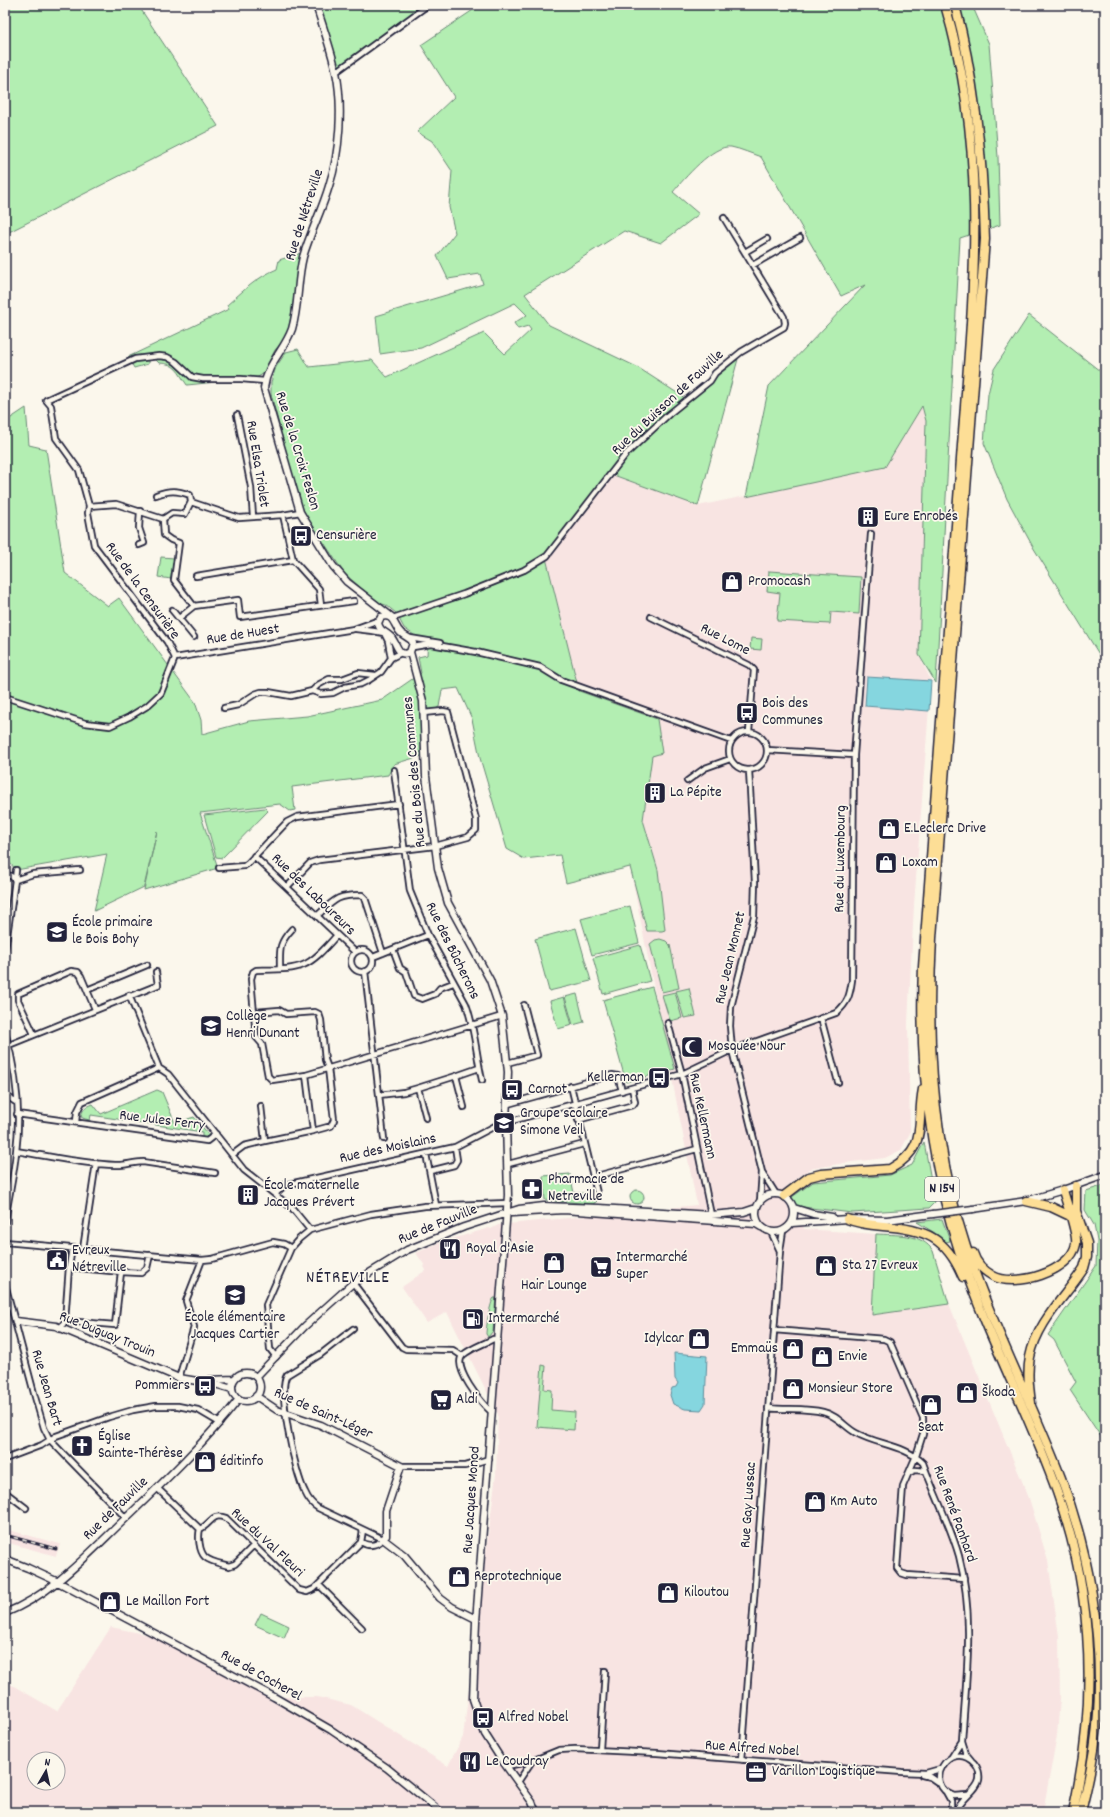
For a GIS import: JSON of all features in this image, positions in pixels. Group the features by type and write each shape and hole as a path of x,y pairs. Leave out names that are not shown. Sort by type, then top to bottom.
{"highway":[{"name":"N 154","path":"945,5 958,50 968,109 974,167 976,229 967,374 923,967 922,1026 925,1081 933,1143 942,1189 953,1229 974,1294 1057,1492 1072,1539 1079,1572 1087,1627 1090,1690 1085,1747 1073,1812"},
{"name":"N 154","path":"955,5 968,57 975,101 982,177 985,239 932,938 929,1024 932,1073 939,1132 950,1191 959,1224 984,1296 1061,1478 1084,1554 1092,1596 1098,1660 1098,1715 1090,1777 1081,1812"},
{"path":"784,1196 809,1177 821,1174 890,1169 907,1158 914,1148 921,1126 921,1101 925,1081"},
{"path":"1033,1413 1029,1382 1030,1357 1033,1346 1042,1326 1084,1268 1087,1257 1087,1243 1076,1211 1076,1186"},
{"path":"959,1224 974,1257 981,1268 994,1277 1004,1279 1020,1279 1044,1274 1056,1270 1071,1256 1076,1244 1076,1233 1063,1190"},
{"path":"1026,1201 1052,1207 1070,1216"},
{"path":"847,1220 855,1223 906,1228 933,1237 953,1256 965,1282 974,1294"}],"street":[{"name":"Rue de Nétreville","path":"265,381 271,363 286,342 292,328 303,259 330,185 337,143 339,120 336,72 316,5"},
{"path":"336,72 428,5"},
{"name":"Rue du Buisson de Fauville","path":"393,618 524,570 547,556 626,454 669,414 710,382 715,373 741,352 784,327 784,317 724,218"},
{"path":"753,265 800,238"},
{"path":"745,252 767,239"},
{"name":"Rue de la Censurière","path":"175,658 167,642 94,545 88,506 79,470 56,438 51,406 46,400 135,359 152,356 167,357 176,362 192,377 203,379 242,379 265,381"},
{"name":"Rue de la Croix Feslon","path":"265,381 264,388 266,398 300,512 334,566 347,582 370,601 385,610 393,618"},
{"name":"Rue Elsa Triolet","path":"237,415 249,474 253,517"},
{"path":"156,495 167,490 176,490 190,495 191,502 185,514 172,513 163,519"},
{"path":"191,502 239,518 283,515 300,512"},
{"path":"88,506 116,504 163,519"},
{"path":"139,545 144,543 139,528 140,511"},
{"path":"283,515 293,560 320,589 321,605"},
{"path":"163,519 164,535 170,540 179,543 174,580 194,606"},
{"path":"288,533 311,531"},
{"name":"Rue du Luxembourg","path":"575,1104 682,1074 732,1050 836,1013 845,1006 851,994 854,755 871,534"},
{"path":"196,576 293,560"},
{"path":"179,618 194,606 238,600 240,617 354,600"},
{"name":"Rue de la Croix Feslon","path":"370,601 379,615 379,620"},
{"path":"172,610 194,637"},
{"path":"393,618 388,616 381,617 379,620 379,628 391,637 401,653"},
{"name":"Rue Lome","path":"651,616 749,665 754,670 749,732"},
{"name":"Rue du Bois des Communes","path":"393,618 400,632 410,638 413,643 412,649 421,690 426,776 438,868 448,903 490,980 502,1016 507,1063 507,1213"},
{"name":"Rue de Huest","path":"175,658 354,629 379,620"},
{"name":"Rue de Huest","path":"354,629 373,630 384,633"},
{"path":"384,633 388,641 391,658"},
{"path":"410,638 441,643 455,648"},
{"path":"312,691 321,694 333,693 345,687 361,684 375,674 381,672 391,658 401,653 407,654 412,649 430,644 455,648 540,667 561,680 731,741"},
{"path":"5,697 85,723 110,726 130,718 147,706 161,693 175,658"},
{"path":"224,708 238,705 255,694 261,692 291,696 312,691 318,685 329,680 342,679 358,673 375,674"},
{"path":"287,887 310,863 319,860 435,846 468,837 476,830 476,819 448,712 443,710 423,713"},
{"path":"749,732 755,733 764,740 767,750 766,757 760,766 749,770 736,766 730,759 728,748 731,741 740,733 749,732"},
{"path":"767,750 854,755"},
{"path":"687,781 705,768 730,759"},
{"name":"Rue des Bûcherons","path":"394,770 410,891 428,935 453,983 466,1004 473,1025 482,1080"},
{"name":"Rue Jean Monnet","path":"749,770 755,900 754,916 731,1007 732,1050 762,1172 760,1201"},
{"path":"219,868 244,866 287,822 297,818 399,804"},
{"name":"Rue des Laboureurs","path":"254,856 355,952"},
{"path":"5,950 16,870"},
{"path":"14,880 33,874 80,870"},
{"path":"5,875 12,876 14,880"},
{"path":"317,916 335,899 347,895 362,895 365,898 383,953"},
{"path":"280,969 280,946 283,938 292,929"},
{"path":"337,935 310,963 301,967 256,970 253,972 251,980 256,1037 262,1044 268,1076 272,1080 306,1075 502,1016"},
{"path":"384,1139 364,971 372,966 373,957 428,935"},
{"path":"394,949 400,968 406,972 414,996 422,999 435,994 440,988 453,983"},
{"name":"Rue des Laboureurs","path":"355,952 365,950 373,957"},
{"name":"Rue des Laboureurs","path":"355,952 352,958 352,965 358,970 364,971"},
{"path":"87,990 146,966"},
{"path":"34,1034 18,1000 19,992 75,971 81,976 95,1009"},
{"path":"9,1045 129,995 134,995 158,985 156,972"},
{"path":"129,995 159,1068 168,1074 216,1134"},
{"path":"507,1063 537,1054 524,1005"},
{"path":"232,1155 244,1146 331,1126 334,1123 328,1068 324,1060 321,1020 318,1014 315,1012 286,1014 279,1010 255,1012"},
{"path":"821,1018 838,1082"},
{"name":"Rue Kellermann","path":"668,1023 682,1074 711,1215"},
{"path":"5,1032 10,1050 17,1114 16,1151 5,1222"},
{"path":"5,1053 10,1050"},
{"path":"76,1122 77,1112 82,1102 159,1068"},
{"path":"379,1095 404,1092 479,1068"},
{"path":"306,1075 313,1130"},
{"path":"508,1104 615,1075 618,1076 622,1091"},
{"path":"456,1076 464,1107"},
{"path":"571,1086 578,1120 597,1193"},
{"path":"418,1088 426,1118"},
{"path":"578,1120 633,1105 635,1102 632,1088"},
{"path":"5,1095 16,1103"},
{"name":"Rue des Moislains","path":"275,1194 285,1185 455,1147 491,1128 575,1104"},
{"path":"261,1106 265,1141"},
{"name":"Rue Jules Ferry","path":"17,1114 207,1141 216,1134 244,1170 292,1208 310,1230"},
{"path":"508,1164 584,1144"},
{"path":"430,1171 454,1165 456,1160 455,1147"},
{"path":"592,1177 697,1149"},
{"path":"16,1151 96,1164 117,1166 132,1162 142,1162 215,1173"},
{"path":"426,1154 436,1205"},
{"path":"83,1249 96,1164"},
{"name":"Rue Jean Monnet","path":"762,1172 776,1194"},
{"path":"792,1223 847,1220 887,1220 974,1209 1026,1201 1076,1186 1105,1175"},
{"path":"776,1194 784,1196 794,1208 792,1223 783,1231 771,1232 761,1227 756,1218 756,1208 760,1201 764,1197 776,1194"},
{"path":"276,1357 270,1349 266,1306 291,1248 310,1230 371,1214 436,1205 508,1203"},
{"name":"Rue de Fauville","path":"256,1377 305,1326 354,1283 407,1250 464,1227 522,1208 566,1206 711,1215 744,1212 756,1208"},
{"path":"794,1208 813,1214 847,1220"},
{"name":"Rue de Fauville","path":"507,1213 564,1210 756,1224 761,1227"},
{"name":"Rue Jacques Monod","path":"507,1213 476,1619 473,1700 485,1734 518,1782 536,1812"},
{"name":"Rue Gay Lussac","path":"742,1760 780,1251 783,1231"},
{"name":"Rue Gay Lussac","path":"771,1232 780,1251"},
{"path":"5,1242 202,1260 212,1260 273,1242 284,1244 291,1248"},
{"path":"60,1328 64,1322 72,1248"},
{"path":"70,1267 141,1273 147,1268 150,1255"},
{"path":"179,1378 194,1327 186,1301 202,1260"},
{"path":"64,1322 115,1325 121,1272"},
{"path":"354,1283 402,1347 406,1349 453,1350 462,1356"},
{"name":"Rue Jean Bart","path":"5,1284 16,1321 36,1403 44,1428 50,1440 126,1518"},
{"name":"Rue Duguay Trouin","path":"16,1321 52,1325 179,1378 215,1384 232,1389"},
{"path":"353,1328 321,1354 287,1375 284,1380 286,1414 294,1457 304,1492 312,1504 384,1539 404,1556 440,1598 452,1607 476,1619"},
{"path":"774,1330 884,1340 890,1342 923,1418 923,1434 916,1456 903,1486 897,1568 901,1573 907,1575 964,1579"},
{"path":"492,1412 486,1408 476,1395 460,1368 459,1362 462,1356 493,1339 498,1340"},
{"path":"247,1372 256,1377 260,1387 256,1396 248,1400 239,1399 232,1389 234,1380 242,1373 247,1372"},
{"name":"Rue Duguay Trouin","path":"187,1379 234,1380"},
{"name":"Rue de Saint-Léger","path":"256,1396 266,1404 286,1414 321,1425 401,1466"},
{"name":"Rue de Fauville","path":"5,1613 28,1603 56,1582 126,1518 220,1423 239,1399"},
{"path":"5,1459 21,1454 50,1440 108,1417 133,1410 156,1406 178,1406 198,1410 220,1423"},
{"name":"Rue René Panhard","path":"768,1408 824,1412 836,1417 858,1434 902,1449 916,1456 923,1463 954,1540 964,1579 968,1607 969,1644 962,1741 966,1754 971,1760"},
{"path":"363,1530 361,1542 370,1546 379,1543 386,1536 386,1511 401,1466 465,1466 489,1459"},
{"path":"908,1474 915,1470 926,1471"},
{"path":"156,1488 200,1529 198,1536 205,1558 229,1566 235,1564 254,1544"},
{"path":"5,1492 26,1508"},
{"name":"Rue du Val Fleuri","path":"200,1529 215,1516 219,1515 226,1518 299,1590 311,1591 361,1542"},
{"name":"Rue de Cocherel","path":"5,1559 28,1568 56,1582 274,1697 331,1730 387,1768 441,1812"},
{"path":"318,1585 362,1628"},
{"path":"600,1750 605,1671"},
{"name":"Rue René Panhard","path":"951,1758 962,1741"},
{"name":"Rue Alfred Nobel","path":"507,1766 532,1761 559,1750 600,1750 902,1772 926,1773 940,1769"},
{"path":"951,1812 951,1801 939,1776 940,1769 945,1762 951,1758 962,1756 971,1760 979,1770 979,1777 975,1789 961,1801 956,1812"},
{"path":"518,1782 532,1761"},
{"name":"Rue Alfred Nobel","path":"902,1772 930,1777 944,1789"},
{"path":"944,1789 954,1796 967,1795"}],"shaded area":[{"path":"922,405 926,421 919,655 931,681 914,905 908,1023 910,1133 901,1150 885,1158 810,1169 787,1186 804,1229 876,1234 872,1315 949,1304 1029,1498 1048,1561 1059,1636 1060,1699 1057,1735 1043,1812 5,1812 5,1681 57,1711 111,1627 153,1636 177,1645 274,1697 317,1697 351,1705 448,1766 463,1737 496,1474 498,1414 447,1312 427,1323 402,1287 426,1270 416,1253 439,1243 489,1228 491,1229 498,1225 697,1205 630,867 658,869 643,820 657,719 579,691 545,554 608,473 698,506 884,467"},
{"path":"5,1529 60,1544 56,1556 5,1542"}],"green space":[{"path":"5,5 138,5 218,126 5,234"},
{"path":"317,5 426,5 337,70"},
{"path":"474,5 972,5 989,44 998,157 1000,225 960,238 936,683 919,655 926,421 922,406 885,467 746,497 769,386 865,285 841,296 761,157 731,147 724,148 708,156 673,192 699,214 661,243 624,231 525,294 549,325 637,367 688,400 738,359 698,506 608,473 545,554 579,691 657,719 662,753 652,756 643,820 658,870 665,930 647,931 630,867 566,883 560,855 524,859 507,849 480,758 472,719 458,688 442,690 439,707 428,713 422,713 421,756 394,764 388,775 292,787 295,810 290,811 280,804 200,813 218,868 144,890 157,831 144,887 94,911 107,854 16,870 10,863 5,864 5,422 26,408 29,445 46,449 65,573 108,606 119,598 195,702 201,720 202,734 249,721 307,716 382,700 421,673 418,657 427,655 428,638 418,638 404,628 396,613 386,605 378,603 344,573 307,517 299,501 271,394 271,382 276,367 286,352 298,349 309,367 372,360 387,377 484,333 505,354 531,330 528,326 518,329 514,323 527,315 515,303 421,348 380,354 376,316 483,284 480,274 448,279 437,256 455,233 449,207 452,171 432,141 417,132 454,97 421,45 476,8"},
{"path":"301,253 289,328 286,338 275,350 263,374 256,378 187,385 176,369 165,363 159,363 155,359 148,360 148,364 134,368 128,357 229,309 227,305 256,280 277,269 279,260"},
{"path":"1029,315 1105,375 1105,664 1033,547 1007,499 984,443 988,394 994,369"},
{"path":"161,557 174,558 171,579 158,577"},
{"path":"769,571 861,577 859,614 831,612 830,624 777,621 780,593 767,591"},
{"path":"751,638 762,639 761,650 750,649"},
{"path":"265,808 268,811 222,858 216,857 204,815"},
{"path":"630,906 639,943 592,955 581,919"},
{"path":"576,928 591,981 549,991 535,939"},
{"path":"660,939 666,941 670,945 679,988 662,992 650,944 655,940"},
{"path":"640,945 650,981 603,994 593,958"},
{"path":"652,987 675,1069 626,1082 603,1000"},
{"path":"689,988 696,1016 684,1018 676,991"},
{"path":"675,992 682,1018 670,1021 662,995"},
{"path":"577,994 584,1022 573,1025 565,997"},
{"path":"564,997 572,1025 558,1029 550,1001"},
{"path":"157,1090 162,1092 175,1123 194,1117 209,1135 206,1138 202,1137 202,1132 91,1115 90,1120 81,1117 82,1112 88,1106 93,1104 101,1114"},
{"path":"924,1142 935,1202 929,1208 852,1213 795,1206 792,1197 813,1182 890,1175 912,1165"},
{"path":"570,1174 574,1193 595,1193 597,1201 593,1204 545,1200 543,1176"},
{"path":"1105,1185 1105,1443 1070,1390 1076,1382 1054,1340 1048,1335 1096,1266 1097,1241 1094,1225 1085,1210 1086,1191"},
{"path":"637,1190 642,1192 644,1197 642,1202 637,1204 632,1202 630,1197 632,1192"},
{"path":"942,1219 950,1241 946,1242 938,1235 917,1222"},
{"path":"876,1234 908,1236 928,1245 933,1251 949,1304 872,1315"},
{"path":"494,1298 496,1298 493,1331 488,1337 486,1334 487,1321"},
{"path":"542,1365 546,1366 544,1389 552,1390 551,1410 575,1412 574,1430 537,1427"},
{"path":"261,1613 289,1626 284,1638 255,1625"}],"water":[{"path":"867,677 931,681 929,711 865,706"},
{"path":"674,1353 707,1356 705,1404 701,1410 685,1409 673,1404 670,1395 672,1388 676,1387 678,1383 675,1379"}],"railway":[{"path":"5,1535 56,1549"}],"place":[{"name":"Eure Enrobés","path":"868,517"},
{"name":"Censurière","path":"301,536"},
{"name":"Promocash","path":"732,582"},
{"name":"Bois des Communes","path":"747,713"},
{"name":"La Pépite","path":"655,793"},
{"name":"E.Leclerc Drive","path":"889,829"},
{"name":"Loxam","path":"886,863"},
{"name":"École primaire le Bois Bohy","path":"57,932"},
{"name":"Collège Henri Dunant","path":"211,1026"},
{"name":"Mosquée Nour","path":"692,1047"},
{"name":"Kellerman","path":"659,1078"},
{"name":"Carnot","path":"512,1090"},
{"name":"Groupe scolaire Simone Veil","path":"504,1123"},
{"name":"Pharmacie de Netreville","path":"532,1189"},
{"name":"École maternelle Jacques Prévert","path":"248,1195"},
{"name":"Royal d'Asie","path":"450,1249"},
{"name":"Evreux Nétreville","path":"57,1260"},
{"name":"Hair Lounge","path":"554,1263"},
{"name":"Sta 27 Evreux","path":"826,1266"},
{"name":"Intermarché Super","path":"601,1267"},
{"name":"École élémentaire Jacques Cartier","path":"235,1295"},
{"name":"Intermarché","path":"473,1319"},
{"name":"Idylcar","path":"699,1339"},
{"name":"Emmaüs","path":"793,1349"},
{"name":"Envie","path":"822,1357"},
{"name":"Pommiers","path":"205,1386"},
{"name":"Monsieur Store","path":"793,1389"},
{"name":"Škoda","path":"967,1393"},
{"name":"Aldi","path":"441,1400"},
{"name":"Seat","path":"931,1405"},
{"name":"Église Sainte-Thérèse","path":"82,1446"},
{"name":"éditinfo","path":"205,1462"},
{"name":"Km Auto","path":"815,1502"},
{"name":"Reprotechnique","path":"459,1577"},
{"name":"Kiloutou","path":"668,1593"},
{"name":"Le Maillon Fort","path":"110,1602"},
{"name":"Alfred Nobel","path":"483,1718"},
{"name":"Le Coudray","path":"470,1762"},
{"name":"Varillon Logistique","path":"756,1772"}],"district":[{"name":"NÉTREVILLE","path":"348,1279"}]}
